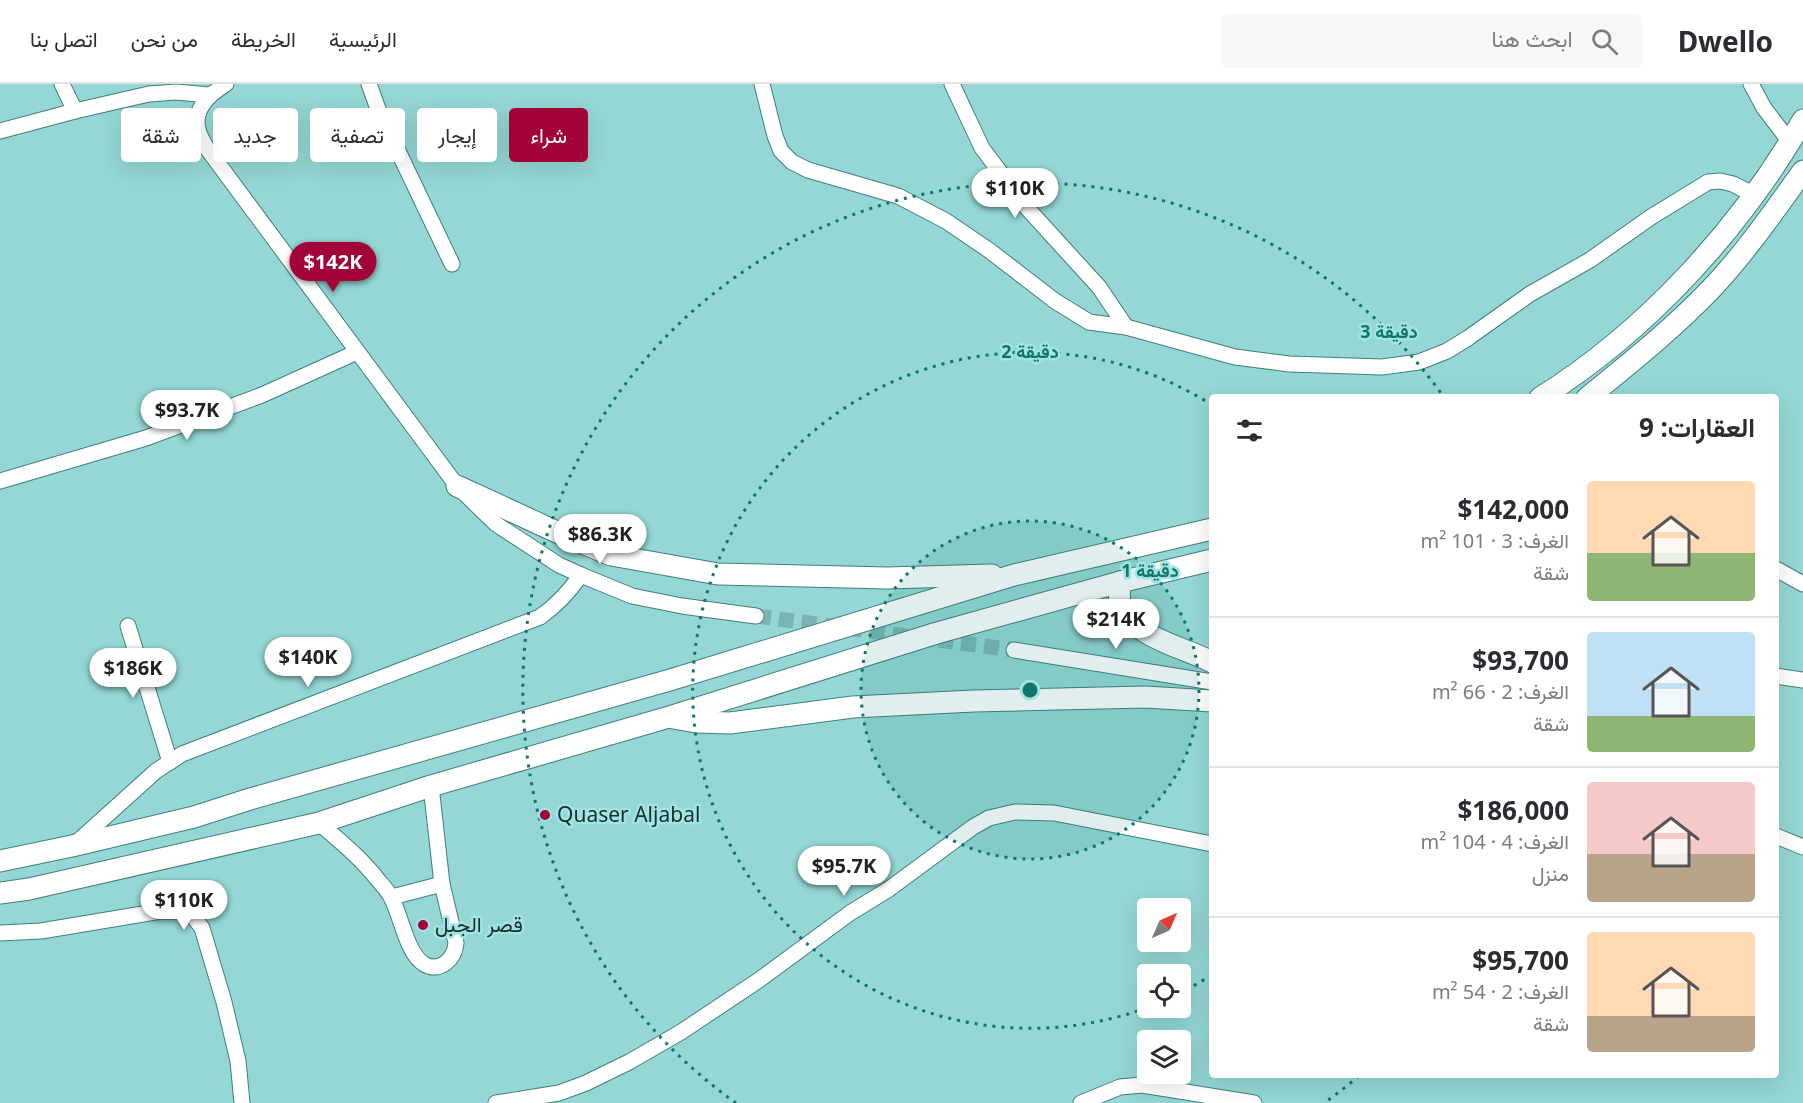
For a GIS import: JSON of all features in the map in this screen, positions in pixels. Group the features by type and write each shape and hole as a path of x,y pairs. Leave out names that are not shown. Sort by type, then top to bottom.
{"highway":[{"path":"1546,394 1572,377 1652,309 1698,264 1754,195 1803,120"},
{"path":"1592,394 1651,346 1712,288 1761,230 1803,171"},
{"path":"457,486 611,555 718,573 887,578 1014,575"},
{"path":"0,861 194,817 250,799 670,681 1014,575 1209,530"},
{"path":"0,893 29,889 319,823 431,786 669,717 937,633 1120,582 1209,561"},
{"path":"1120,582 1120,604 1132,624 1157,639 1209,661"},
{"path":"669,717 696,722 730,723 853,707 963,701 1145,698 1209,701"}],"street":[{"path":"62,84 75,111"},
{"path":"226,84 209,95 199,111 198,129 206,147 457,486 496,524 559,565 581,576 632,596 682,606 756,616"},
{"path":"369,84 378,109 452,264"},
{"path":"762,84 775,136 782,151 792,162 808,170 898,196 946,221 990,250 1054,301 1089,322 1126,327 1235,357 1289,364 1382,367 1419,362 1461,343 1530,294 1590,260 1651,217 1708,182 1720,181 1732,184 1754,195"},
{"path":"952,84 982,148 1027,208 1099,286 1126,327"},
{"path":"1751,84 1764,108 1790,142"},
{"path":"0,131 149,94 176,92 209,95"},
{"path":"0,481 146,438 262,395 357,352"},
{"path":"1779,571 1803,584"},
{"path":"72,846 170,762 207,743 540,617 556,605 581,576"},
{"path":"128,626 170,762"},
{"path":"1014,650 1209,682"},
{"path":"1779,676 1803,680"},
{"path":"319,823 364,861 392,897 410,945 417,957 424,964 433,968 443,965 455,951 456,943 442,884 431,786"},
{"path":"496,1103 559,1093 629,1062 759,980 807,943 889,889 973,827 989,818 1015,812 1054,813 1209,843"},
{"path":"1779,837 1803,847"},
{"path":"392,897 442,884"},
{"path":"0,933 41,931 161,911 184,911 193,916 202,928 224,1002 238,1061 242,1103"},
{"path":"1082,1103 1120,1087 1142,1085 1254,1103"}],"tunnel":[{"path":"756,616 1014,650"}],"place":[{"name":"Quaser Aljabal","path":"545,815"},
{"name":"قصر الجبل","path":"423,925"}]}
